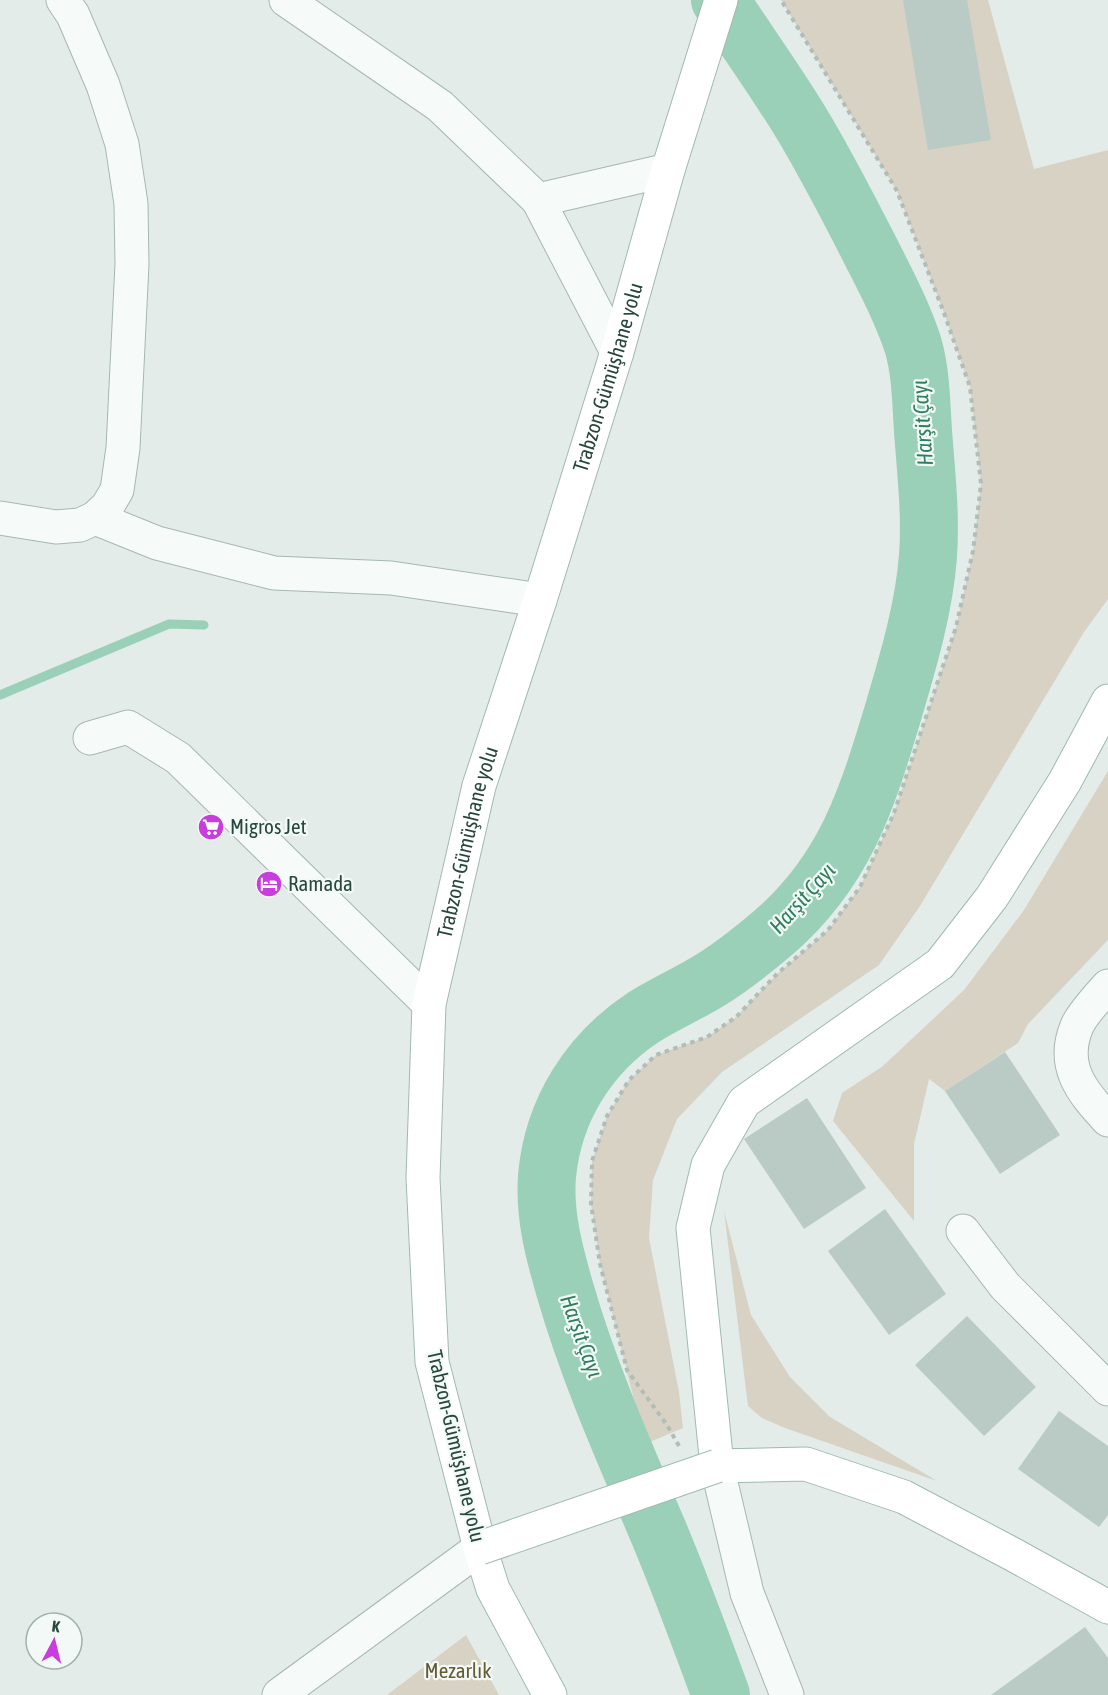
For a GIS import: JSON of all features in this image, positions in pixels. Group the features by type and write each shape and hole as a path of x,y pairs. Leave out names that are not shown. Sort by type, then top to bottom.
{"main road":[{"name":"Trabzon-Gümüşhane yolu","path":"550,1695 493,1589 480,1548 432,1362 423,1178 429,1004 479,786 618,352 668,170 721,0"},
{"path":"717,1466 693,1228 708,1165 744,1102 940,964 998,888 1065,781 1108,701"},
{"path":"480,1548 717,1466 806,1464 904,1497 1108,1607"}],"street":[{"path":"2,511 56,527 80,525 95,518 107,507 117,490 123,448 132,264 131,204 122,144 103,85 73,15 63,0"},
{"path":"286,0 440,106 538,200 618,352"},
{"path":"538,200 668,170"},
{"path":"95,518 157,543 274,573 391,578 540,600"},
{"path":"90,738 128,727 178,758 429,1004"},
{"path":"1108,986 1077,1024 1070,1049 1075,1078 1093,1104 1108,1120"},
{"path":"963,1231 1005,1286 1108,1389"},
{"path":"717,1466 747,1593 787,1695"},
{"path":"279,1695 480,1548"}],"path":[{"path":"683,1452 667,1425 627,1370 600,1264 591,1204 592,1161 607,1116 628,1080 656,1055 707,1037 736,1017 777,974 828,930 860,887 894,813 956,627 973,551 981,484 970,387 897,191 781,0"}],"green space":[{"path":"781,0 988,0 1034,169 1108,150 1108,599 1084,632 920,906 879,965 722,1072 677,1119 653,1180 649,1238 679,1392 683,1428 645,1444 600,1264 591,1204 592,1161 607,1116 629,1080 656,1055 707,1037 736,1017 777,974 828,930 860,887 894,813 956,627 973,551 981,484 970,387 897,191"},
{"path":"1108,771 1108,940 1028,1024 1018,1043 945,1091 929,1079 914,1144 914,1221 833,1121 842,1093 883,1066 964,990 1024,910"},
{"path":"724,1211 751,1315 790,1377 830,1417 937,1481 785,1428 762,1418 748,1406"},
{"name":"Mezarlık","path":"466,1635 499,1695 387,1695"}],"building":[{"path":"903,0 967,0 991,140 928,150"},
{"path":"1005,1052 1060,1135 1000,1174 945,1091"},
{"path":"807,1098 866,1188 804,1229 744,1139"},
{"path":"885,1209 946,1294 889,1335 828,1251"},
{"path":"967,1316 1036,1387 984,1436 915,1365"},
{"path":"1059,1411 1108,1446 1108,1515 1099,1527 1018,1469"},
{"path":"1085,1627 1108,1658 1108,1695 991,1695"}],"waterway":[{"name":"Harşit Çayı","path":"720,0 781,90 818,152 904,320 916,355 919,376 929,525 923,597 903,677 862,806 835,860 797,910 773,933 712,979 644,1017 606,1048 577,1085 557,1128 551,1152 546,1191 548,1219 557,1262 574,1320 606,1408 672,1566 721,1695"},
{"path":"0,695 169,624 204,625"}],"place":[{"name":"Migros Jet","path":"211,827"},
{"name":"Ramada","path":"269,884"}]}
